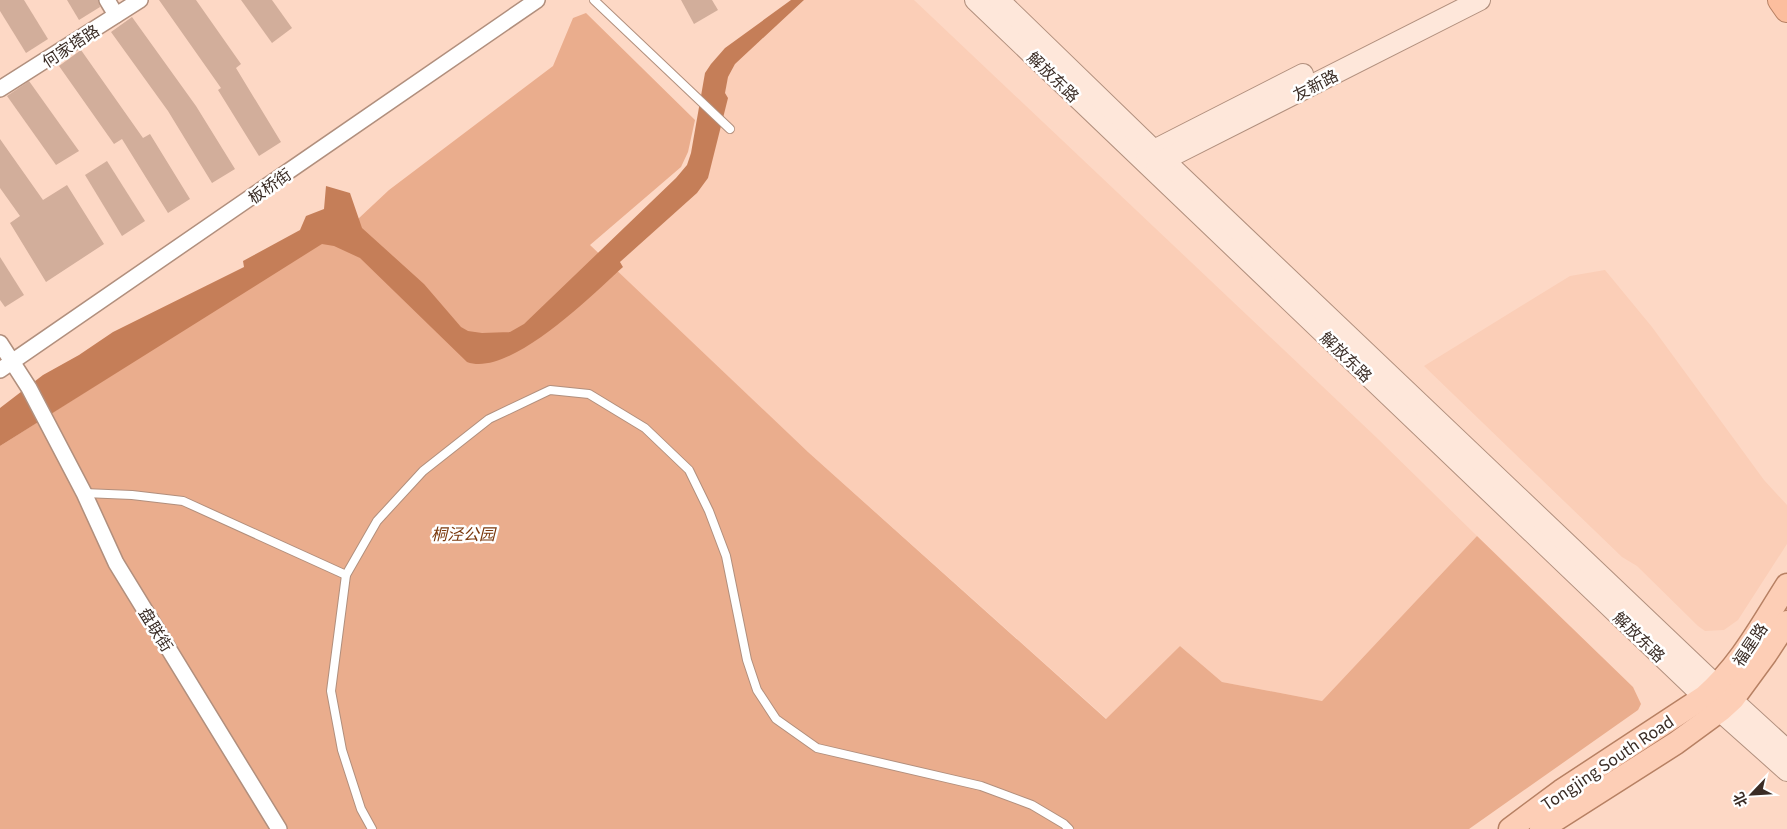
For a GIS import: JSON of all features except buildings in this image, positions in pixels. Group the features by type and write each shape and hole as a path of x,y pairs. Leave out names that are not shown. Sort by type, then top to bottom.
{"highway":[{"path":"1780,0 1787,10"}],"main road":[{"name":"解放东路","path":"975,0 1153,161 1719,698"},
{"name":"解放东路","path":"999,0 1153,161"},
{"name":"友新路","path":"1153,161 1450,0"},
{"name":"友新路","path":"1153,161 1480,0"},
{"name":"福星路","path":"1719,698 1741,657 1787,585"},
{"name":"福星路","path":"1719,698 1766,654 1787,622"},
{"path":"1719,698 1787,750"},
{"path":"1719,698 1787,771"},
{"name":"Tongjing South Road","path":"1510,829 1561,791 1719,698"},
{"name":"Tongjing South Road","path":"1541,829 1676,743 1719,698"}],"street":[{"path":"107,0 116,15"},
{"name":"何家塔路","path":"0,89 140,0"},
{"name":"板桥街","path":"6,366 537,0"},
{"name":"盘联街","path":"0,343 6,366 29,388 46,424 84,493 116,563 279,829"}],"lane":[{"path":"594,0 730,129"},
{"path":"372,829 361,809 342,750 331,691 346,575 384,514 423,471 489,419 550,390 589,394 645,428 688,470 709,511 726,556 747,660 758,690 776,719 817,748 982,786 1032,805 1069,829"},
{"path":"84,493 132,495 184,502 346,575"}],"shaded area":[{"path":"791,0 804,0 735,64 728,77 725,93 728,98 708,178 697,193 620,262 623,267 572,313 550,331 527,346 505,358 485,364 467,362 360,258 334,246 322,244 0,446 0,408 43,375 79,355 113,332 244,267 243,261 300,230 306,216 324,209 326,186 350,193 362,228 424,284 461,327 468,331 482,333 510,332 524,324 676,178 687,165 691,153 705,73 725,48"},
{"path":"804,0 914,0 1377,438 1477,536 1322,701 1222,682 1180,646 1107,719 808,452 617,272 623,267 620,262 697,193 708,178 728,77 735,64"},
{"path":"1605,270 1652,327 1764,480 1787,505 1787,544 1738,620 1724,630 1705,631 1698,626 1637,566 1622,557 1424,366 1570,276"}],"green space":[{"name":"桐泾公园","path":"586,13 695,120 688,152 681,167 590,245 808,452 1106,719 1180,646 1222,682 1322,701 1477,536 1633,687 1641,704 1638,710 1469,829 0,829 0,446 358,219 389,190 553,66 573,18"}]}
